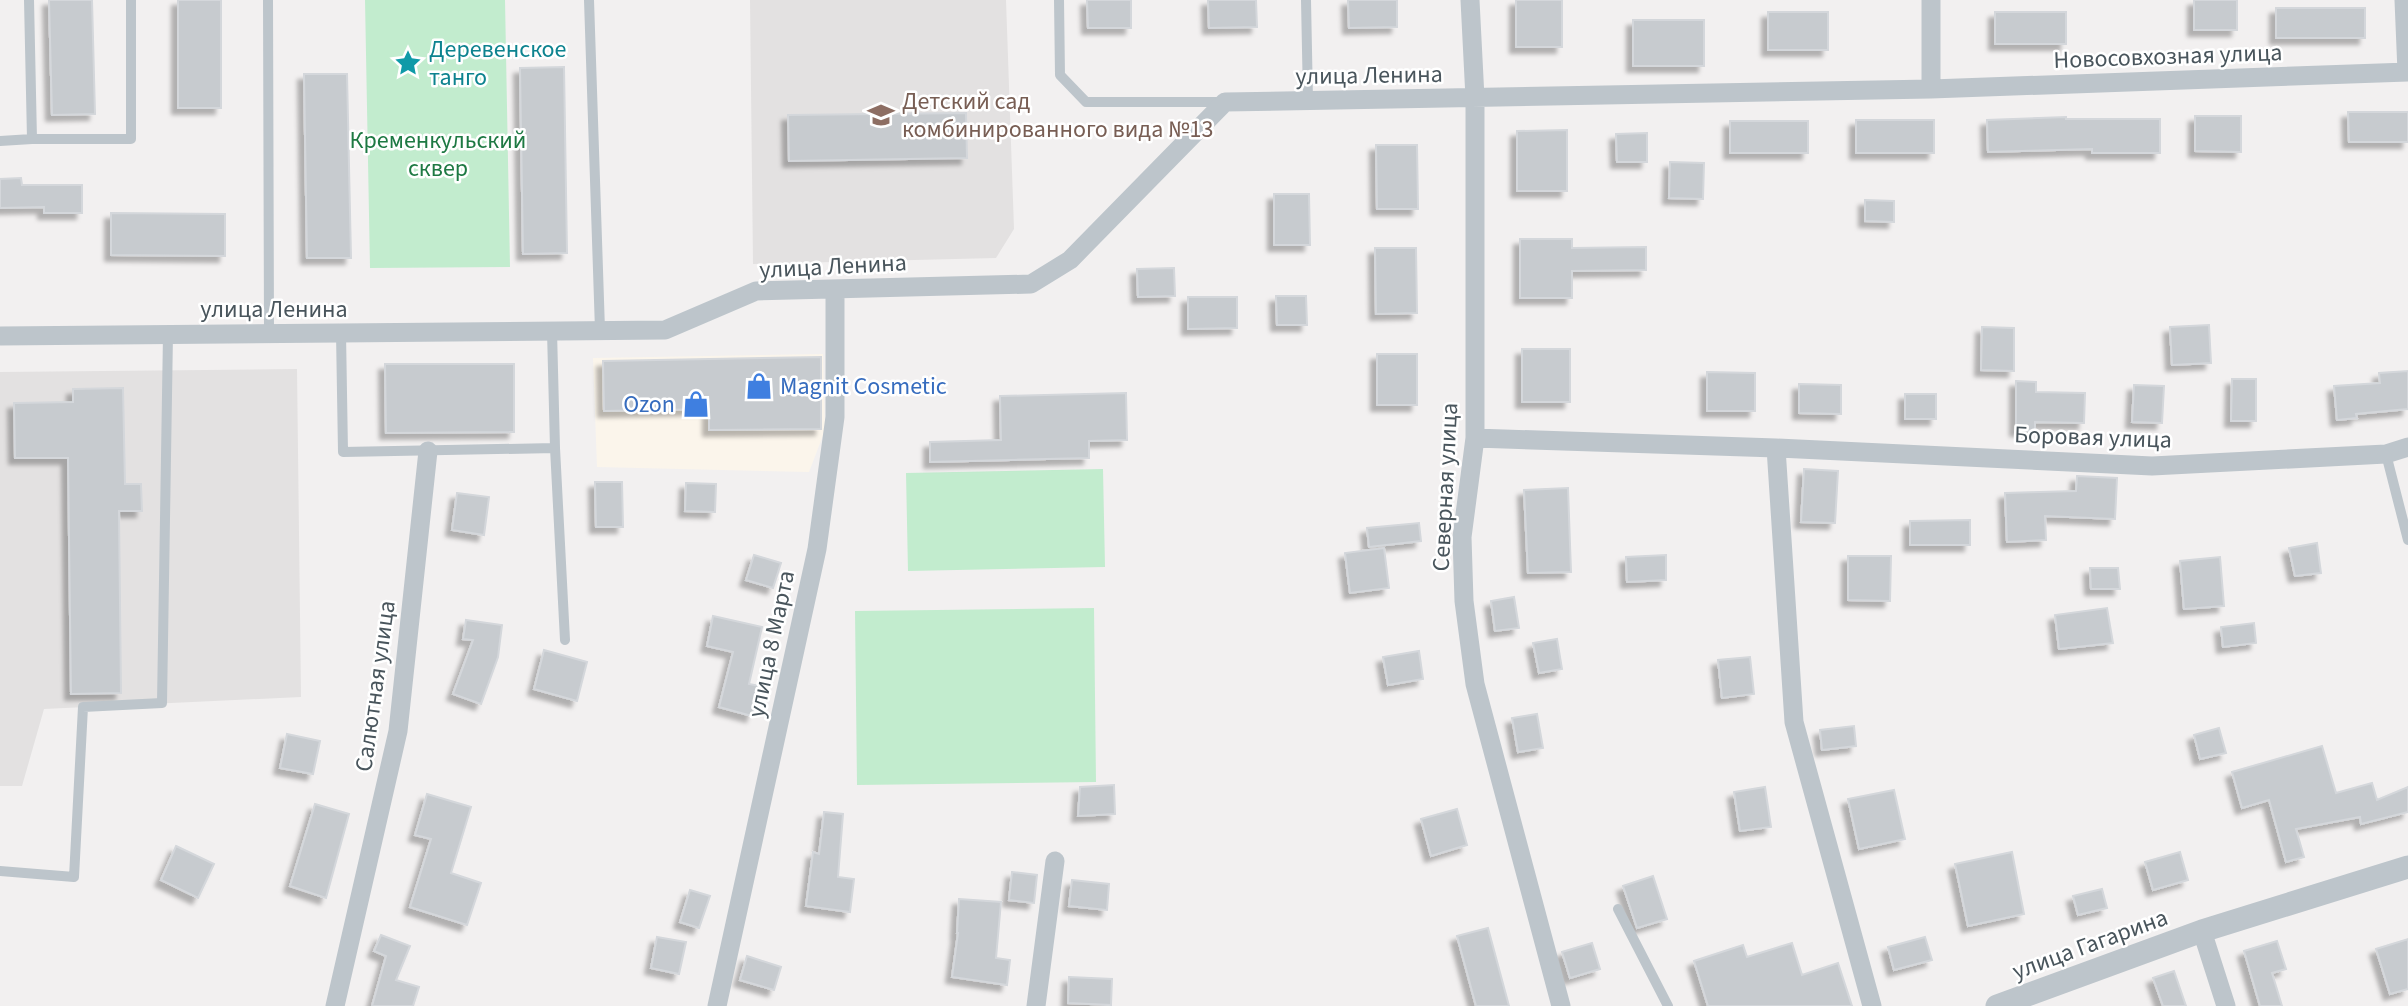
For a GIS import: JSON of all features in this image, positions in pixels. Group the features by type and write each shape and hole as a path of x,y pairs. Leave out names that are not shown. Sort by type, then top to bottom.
{"street":[{"name":"Северная улица","path":"1470,0 1475,98 1475,439 1462,537 1464,601 1475,684 1561,1006"},
{"path":"1931,0 1931,89"},
{"name":"Новосовхозная улица","path":"1475,98 1931,89 2407,72 2403,0"},
{"name":"улица Ленина","path":"0,336 665,330 756,291 1031,284 1070,260 1225,102 1475,98"},
{"name":"улица 8 Марта","path":"717,1006 817,549 835,417 835,289"},
{"name":"Боровая улица","path":"1475,439 1776,448 2152,466 2386,454 2408,447"},
{"path":"1776,448 1794,722 1872,1006"},
{"name":"Салютная улица","path":"335,1006 398,731 428,451"},
{"path":"1036,1006 1055,860"},
{"name":"улица Гагарина","path":"1997,1006 2202,931 2408,867"},
{"name":"улица Гагарина","path":"2202,931 2226,1006"}],"lane":[{"path":"29,0 32,139"},
{"path":"0,141 131,139 131,0"},
{"path":"268,0 269,333"},
{"path":"589,0 600,330"},
{"path":"1059,0 1060,75 1086,102 1225,102"},
{"path":"1306,0 1308,100"},
{"path":"552,331 565,640"},
{"path":"341,333 343,453 555,449"},
{"path":"0,871 74,877 83,707 162,703 168,334"},
{"path":"2386,454 2408,540"},
{"path":"1618,909 1668,1006"}],"shaded area":[{"name":"Детский сад комбинированного вида №13","path":"750,0 1006,0 1014,229 996,258 753,264"},
{"path":"823,354 825,430 809,472 597,467 593,358"},
{"path":"297,369 301,697 44,709 22,786 0,786 0,372"}],"green space":[{"name":"Кременкульский сквер","path":"365,0 505,0 510,267 370,268"},
{"path":"1103,469 1105,567 908,571 906,473"},
{"path":"1094,608 1096,782 857,785 855,611"}],"building":[{"path":"49,0 92,0 95,114 52,115"},
{"path":"178,0 221,0 221,108 178,108"},
{"path":"1087,0 1131,0 1131,28 1088,28"},
{"path":"1208,0 1256,0 1257,27 1209,28"},
{"path":"1348,0 1397,0 1397,27 1349,28"},
{"path":"1516,0 1562,0 1562,47 1516,47"},
{"path":"2194,0 2237,0 2237,30 2194,30"},
{"path":"2276,8 2365,8 2365,38 2276,38"},
{"path":"1768,12 1828,12 1828,50 1768,50"},
{"path":"1995,12 2066,12 2066,44 1995,44"},
{"path":"1633,20 1704,20 1704,66 1633,66"},
{"path":"564,67 567,253 523,254 520,68"},
{"path":"304,74 347,74 351,258 307,258"},
{"path":"2348,112 2408,112 2408,142 2349,142"},
{"path":"966,113 967,158 789,161 788,115"},
{"path":"2195,116 2241,116 2241,152 2195,151"},
{"path":"2066,117 2160,119 2160,153 2092,153 2092,149 1988,152 1987,120"},
{"path":"1856,120 1934,120 1934,153 1856,153"},
{"path":"1730,121 1808,121 1808,153 1730,153"},
{"path":"1567,130 1567,191 1517,191 1517,131"},
{"path":"1647,133 1647,162 1617,162 1616,134"},
{"path":"1376,145 1417,145 1418,209 1377,209"},
{"path":"1670,162 1704,163 1703,199 1669,198"},
{"path":"21,178 22,185 82,185 82,213 44,213 44,207 0,208 0,179"},
{"path":"1274,194 1309,194 1310,245 1274,245"},
{"path":"1865,200 1894,201 1894,222 1865,221"},
{"path":"111,213 225,214 225,256 111,255"},
{"path":"1520,239 1572,239 1572,248 1646,247 1646,270 1572,271 1572,298 1520,298"},
{"path":"1375,248 1416,248 1417,313 1376,314"},
{"path":"1174,268 1175,296 1138,297 1137,269"},
{"path":"1276,296 1306,296 1307,325 1277,325"},
{"path":"1188,297 1237,297 1237,328 1188,329"},
{"path":"2209,325 2211,363 2172,365 2170,327"},
{"path":"1982,327 2014,328 2014,371 1981,370"},
{"path":"1522,349 1570,349 1570,402 1522,402"},
{"path":"1377,354 1417,354 1417,405 1377,405"},
{"path":"821,357 821,429 709,430 709,409 604,411 603,361"},
{"path":"385,364 514,364 514,432 386,433"},
{"path":"2408,371 2408,409 2356,414 2357,418 2337,420 2334,386 2380,383 2379,373"},
{"path":"1707,372 1755,373 1755,411 1707,411"},
{"path":"2232,379 2256,379 2256,421 2231,421"},
{"path":"2016,381 2036,382 2036,392 2085,393 2084,423 2035,422 2035,431 2016,430"},
{"path":"1799,384 1841,385 1841,414 1799,413"},
{"path":"2134,385 2164,386 2162,423 2132,422"},
{"path":"123,388 125,484 141,484 142,511 119,511 121,693 71,694 68,458 15,458 14,403 73,402 73,389"},
{"path":"1126,393 1127,440 1089,441 1089,458 930,462 930,442 1001,440 1000,396"},
{"path":"1905,394 1936,394 1936,419 1905,419"},
{"path":"1804,469 1838,471 1835,523 1801,522"},
{"path":"2077,476 2117,478 2115,519 2045,516 2046,540 2007,542 2005,493 2076,491"},
{"path":"595,482 622,482 623,527 596,527"},
{"path":"686,483 716,484 715,512 685,511"},
{"path":"1568,488 1571,572 1528,573 1524,490"},
{"path":"457,493 489,497 484,535 452,530"},
{"path":"1970,520 1970,545 1910,545 1910,521"},
{"path":"1419,523 1421,541 1369,547 1367,528"},
{"path":"2317,543 2321,573 2295,576 2289,548"},
{"path":"1384,548 1389,588 1350,593 1345,553"},
{"path":"754,555 781,563 773,588 746,580"},
{"path":"1666,555 1666,580 1627,582 1626,557"},
{"path":"1848,556 1891,556 1890,601 1848,600"},
{"path":"2220,557 2224,606 2184,609 2180,561"},
{"path":"2090,568 2118,568 2120,589 2091,589"},
{"path":"1514,597 1519,628 1495,631 1491,601"},
{"path":"2107,608 2113,643 2059,649 2055,615"},
{"path":"713,616 762,627 749,684 760,686 752,716 719,707 733,652 707,646"},
{"path":"466,620 502,625 498,657 481,704 453,694 473,640 463,639"},
{"path":"2254,623 2256,643 2223,647 2221,627"},
{"path":"1557,639 1562,669 1539,673 1533,643"},
{"path":"544,650 587,662 577,701 534,689"},
{"path":"1419,651 1423,679 1388,685 1383,657"},
{"path":"1750,657 1754,694 1722,698 1718,660"},
{"path":"1537,714 1543,748 1518,752 1512,718"},
{"path":"1854,726 1856,746 1822,750 1820,730"},
{"path":"2219,728 2226,753 2200,759 2194,735"},
{"path":"287,734 320,741 313,774 280,768"},
{"path":"2322,746 2336,793 2372,783 2377,800 2408,787 2408,812 2361,824 2360,817 2296,829 2304,857 2286,862 2269,800 2242,808 2232,772"},
{"path":"1114,785 1115,814 1078,816 1080,787"},
{"path":"1765,787 1771,827 1740,831 1734,792"},
{"path":"1894,790 1905,839 1859,849 1848,799"},
{"path":"427,794 471,807 451,873 481,883 467,925 410,907 431,839 415,835"},
{"path":"315,804 349,814 326,898 290,886"},
{"path":"1457,809 1467,845 1431,856 1421,819"},
{"path":"824,812 843,814 838,877 854,879 850,912 806,906 813,852 819,854"},
{"path":"176,846 214,864 198,898 161,880"},
{"path":"2012,852 2024,914 1968,926 1955,864"},
{"path":"2180,852 2188,880 2153,890 2145,862"},
{"path":"1012,872 1037,875 1034,903 1009,900"},
{"path":"1653,876 1667,919 1637,928 1623,886"},
{"path":"1072,880 1109,884 1107,910 1069,906"},
{"path":"2102,889 2107,908 2078,915 2073,896"},
{"path":"690,890 710,896 699,928 680,922"},
{"path":"959,899 1001,902 996,958 1010,960 1007,985 952,977"},
{"path":"1488,928 1509,1006 1476,1006 1457,936"},
{"path":"381,935 410,946 396,980 419,987 413,1006 372,1006 386,956 374,951"},
{"path":"657,937 686,942 679,974 651,968"},
{"path":"1925,937 1932,960 1894,970 1888,947"},
{"path":"2408,939 2408,989 2390,994 2376,949"},
{"path":"2277,941 2286,969 2272,973 2282,1006 2260,1006 2244,951"},
{"path":"1592,943 1600,969 1570,978 1562,952"},
{"path":"1792,943 1802,975 1838,963 1852,1006 1708,1006 1694,961 1743,945 1747,957"},
{"path":"747,956 781,967 774,990 740,980"},
{"path":"2174,971 2186,1006 2163,1006 2153,978"},
{"path":"1069,977 1112,979 1111,1005 1068,1003"}],"place":[{"name":"Деревенское танго","path":"408,63"},
{"name":"Детский сад комбинированного вида №13","path":"881,115"},
{"name":"Magnit Cosmetic","path":"759,386"},
{"name":"Ozon","path":"696,404"}]}
